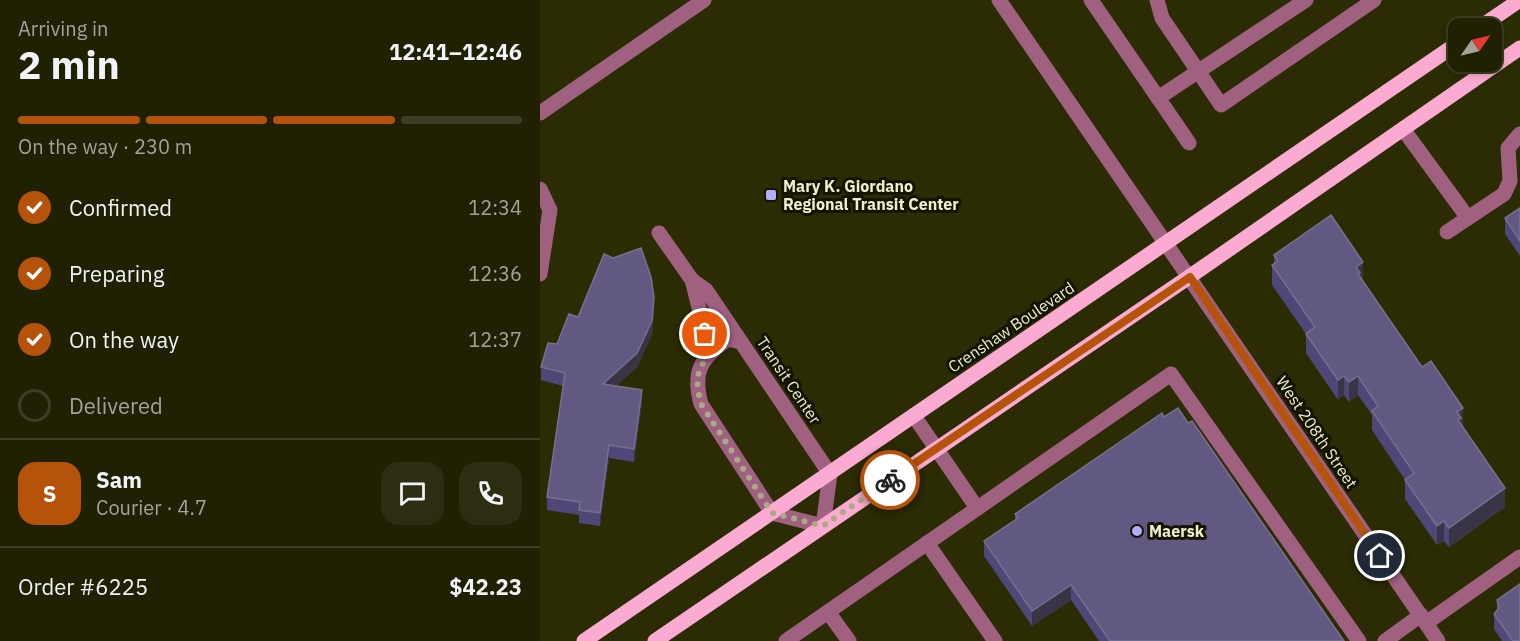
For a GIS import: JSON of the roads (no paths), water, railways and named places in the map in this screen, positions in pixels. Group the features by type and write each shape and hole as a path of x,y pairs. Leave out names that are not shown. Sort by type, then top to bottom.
{"main road":[{"path":"1494,18 1520,0"},
{"path":"655,641 1190,277 1520,48"},
{"name":"Crenshaw Boulevard","path":"585,641 1448,50"}],"street":[{"path":"540,113 704,0"},
{"name":"West 208th Street","path":"999,0 1438,641"},
{"path":"1091,0 1188,143"},
{"path":"1157,0 1162,18 1221,105 1374,0"},
{"path":"1158,98 1306,0"},
{"path":"1404,129 1468,218"},
{"path":"1504,194 1510,181 1508,148 1520,134"},
{"path":"540,189 550,210 540,274"},
{"path":"1447,232 1504,194 1520,190"},
{"path":"659,232 692,280 706,290 741,342"},
{"path":"692,280 710,352 699,369 697,388 701,404 772,513 823,526 830,474"},
{"name":"Transit Center","path":"710,352 728,339 741,342 830,474"},
{"path":"786,641 1171,374 1359,641"},
{"path":"914,416 977,508"},
{"path":"927,543 995,641"},
{"path":"1385,641 1520,557"},
{"path":"828,612 849,641"}],"place":[{"name":"Mary K. Giordano Regional Transit Center","path":"771,195"},
{"name":"Maersk","path":"1137,531"}]}
